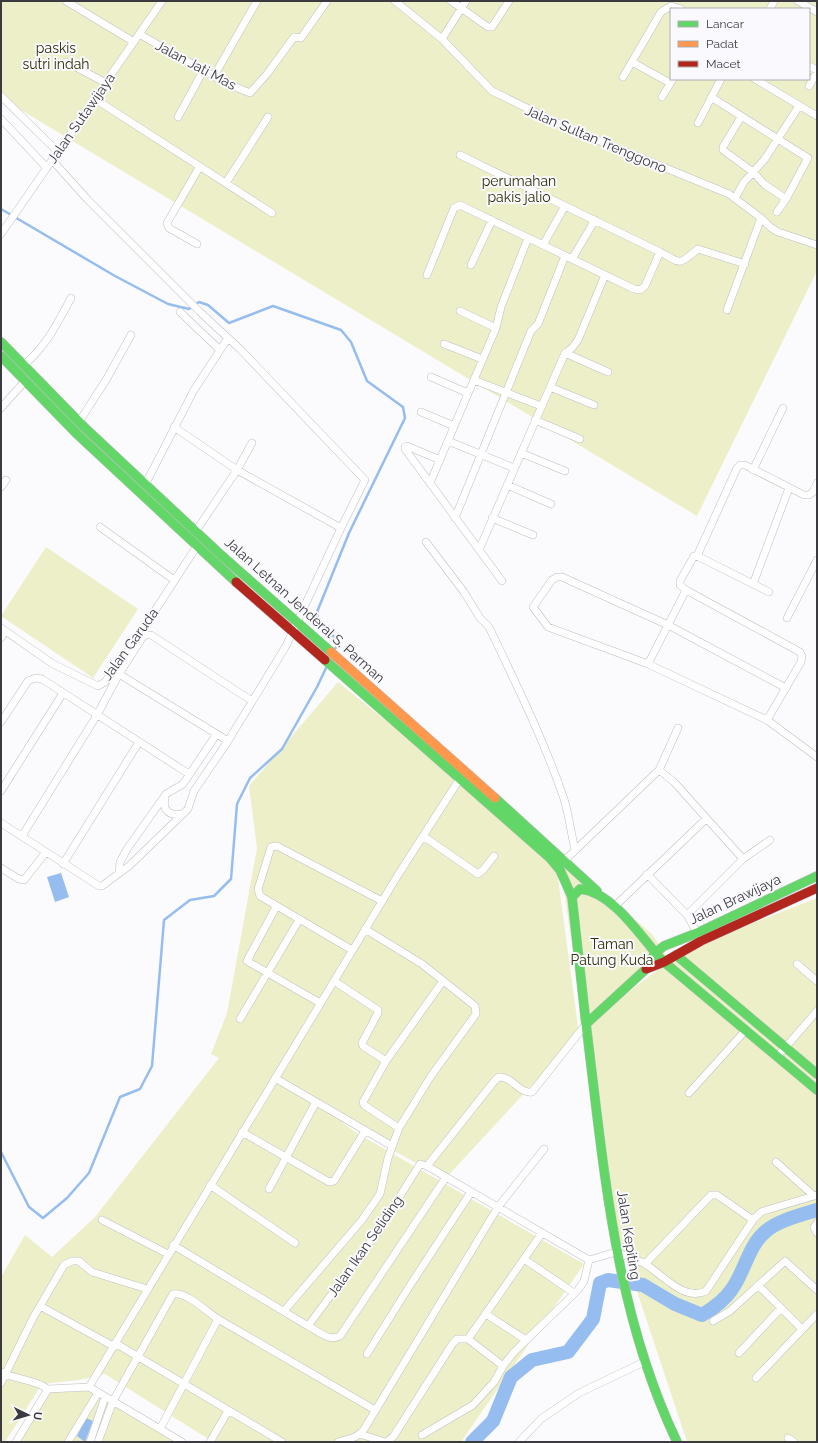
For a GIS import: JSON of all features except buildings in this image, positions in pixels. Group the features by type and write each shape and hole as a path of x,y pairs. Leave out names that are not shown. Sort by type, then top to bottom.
{"main road":[{"name":"Jalan Letnan Jenderal S. Parman","path":"1,342 79,422 145,485 298,624 459,780 550,858 560,870 572,897"},
{"name":"Jalan Letnan Jenderal S. Parman","path":"1,356 77,434 293,634 353,678 566,860 640,933"},
{"name":"Jalan Brawijaya","path":"646,970 676,955 699,937 817,876"},
{"path":"572,897 574,891 581,888 597,892"},
{"name":"Jalan Brawijaya","path":"655,953 664,946 699,937 817,888"},
{"name":"Jalan Kepiting","path":"572,897 586,1024 616,1252 623,1290 644,1362 677,1442"},
{"path":"640,933 664,946 676,955 817,1074"},
{"path":"640,933 664,962 817,1090"},
{"path":"586,1024 646,970 655,953"}],"street":[{"path":"66,1 134,42"},
{"name":"Jalan Sutawijaya","path":"1,234 162,1"},
{"path":"214,76 257,1"},
{"name":"Jalan Jati Mas","path":"139,34 203,71 247,93 252,92 294,37 301,38 306,33 327,1"},
{"name":"Jalan Sultan Trenggono","path":"395,1 442,39 484,85 500,96 568,128 735,198 778,232 817,245"},
{"path":"451,1 464,4 488,27 492,27 509,1"},
{"path":"798,1 814,10"},
{"path":"442,39 464,4"},
{"path":"623,77 661,12 671,6 678,8"},
{"path":"66,62 106,82"},
{"path":"632,62 671,81 662,97"},
{"path":"178,117 203,71"},
{"path":"809,86 817,71"},
{"path":"698,123 720,80"},
{"path":"757,80 817,116"},
{"path":"1,96 58,152"},
{"path":"711,97 779,138 808,158 786,199 777,212"},
{"path":"95,98 272,213"},
{"path":"735,198 748,177 764,160 799,106"},
{"path":"741,116 723,146 723,150 748,177 764,184 786,199"},
{"path":"226,183 268,117"},
{"path":"1,119 47,168"},
{"path":"460,155 660,252 675,262 680,262 698,249 745,264"},
{"path":"1,823 101,887 129,866 188,808 194,791 228,741 293,634 365,479 228,338 87,199 52,160"},
{"path":"197,244 169,228 167,223 200,166"},
{"path":"427,275 454,208 460,205 634,289 640,290 645,286 660,252"},
{"path":"543,245 565,206"},
{"path":"727,310 761,218"},
{"path":"472,265 492,220"},
{"path":"455,518 531,331 538,324 568,258 594,220"},
{"path":"430,483 496,328 501,307 528,238"},
{"path":"478,550 565,354 578,340 605,275"},
{"path":"24,365 40,351 53,332 71,298"},
{"path":"460,311 496,328"},
{"path":"180,312 220,350"},
{"path":"79,422 106,380 131,335"},
{"path":"145,485 174,427 228,338"},
{"path":"444,344 482,359"},
{"path":"565,354 608,372"},
{"path":"431,377 468,393"},
{"path":"1,408 26,380"},
{"path":"474,380 541,406"},
{"path":"550,387 594,405"},
{"path":"753,470 782,408"},
{"path":"421,412 454,426"},
{"path":"535,420 580,439"},
{"path":"174,427 237,470 341,528"},
{"path":"448,441 514,468"},
{"path":"196,531 237,470 252,443"},
{"path":"440,460 407,446 405,447 478,550 502,581"},
{"path":"521,453 566,472"},
{"path":"767,720 801,662 802,656 800,652 686,590 680,585 680,582 694,556 697,556 737,468 740,465 744,465 804,495 809,495 813,492 817,482"},
{"path":"1,487 6,480"},
{"path":"507,485 551,504"},
{"path":"753,584 789,488"},
{"path":"492,518 533,535"},
{"path":"100,526 174,580"},
{"path":"426,542 464,592 482,621 490,627 537,729 564,800 575,850"},
{"name":"Jalan Garuda","path":"3,630 53,664 98,686 105,682 197,546"},
{"path":"697,556 769,592"},
{"path":"787,618 817,560"},
{"path":"786,688 668,625 562,577 557,577 552,580 535,602 533,607 535,612 548,627 648,664 767,720 817,757"},
{"path":"648,664 686,590"},
{"path":"1,638 3,630"},
{"path":"22,836 98,715 119,674 142,638 146,635 151,636 252,701"},
{"path":"119,674 228,741"},
{"path":"1,722 28,681 32,678 42,679 190,774"},
{"path":"1,791 63,693"},
{"path":"566,860 659,770 678,728"},
{"path":"119,873 120,862 127,849 169,791 182,784 190,774 216,735"},
{"path":"63,864 139,742"},
{"path":"659,770 674,782 743,859"},
{"path":"89,1387 173,1245 352,950 459,780"},
{"path":"165,797 164,807 167,811 171,814 182,814"},
{"path":"614,907 706,819"},
{"path":"423,836 478,874 494,856"},
{"path":"687,915 743,859 770,840"},
{"path":"352,950 276,907 260,896 258,892 271,847 274,845 382,901"},
{"path":"1,868 19,879 24,880 46,852"},
{"path":"648,874 687,915 699,937"},
{"path":"276,907 247,959 248,963 320,1003"},
{"path":"240,1019 300,920"},
{"path":"284,1311 362,1220 380,1194 392,1146 399,1128 431,1076 476,1014 475,1006 422,964 365,929"},
{"path":"797,964 817,981"},
{"path":"334,981 378,1010 378,1013 362,1043 363,1046 386,1061"},
{"path":"399,1128 363,1102 386,1061 443,981"},
{"path":"778,1056 817,1011"},
{"path":"586,1024 532,1092 525,1092 506,1078 499,1077 496,1079 427,1166 589,1260 616,1252 645,1264 683,1291 701,1293 706,1291 753,1220 761,1212 816,1196"},
{"path":"689,1093 745,1031"},
{"path":"275,1078 392,1146"},
{"path":"269,1189 316,1102"},
{"path":"242,1132 325,1180 334,1181 365,1131"},
{"path":"360,1434 498,1207 544,1149"},
{"path":"776,1162 816,1196"},
{"name":"Jalan Ikan Seliding","path":"308,1326 377,1233 420,1164 427,1166"},
{"path":"173,1245 328,1338 335,1338 340,1336 446,1177"},
{"path":"210,1185 295,1243"},
{"path":"367,1354 471,1192"},
{"path":"645,1264 711,1195 717,1195 753,1220"},
{"path":"102,1220 168,1254"},
{"path":"817,1223 814,1227 817,1233"},
{"path":"468,1339 542,1233"},
{"path":"524,1259 574,1293"},
{"path":"422,1435 473,1405 494,1382 503,1366 526,1340 574,1293 584,1281 589,1260"},
{"path":"1,1383 3,1374 64,1265 75,1261 82,1264 92,1272 147,1289"},
{"path":"713,1321 730,1311 780,1263 786,1261 817,1290"},
{"path":"758,1285 802,1329"},
{"path":"98,1442 113,1401 173,1294 180,1293 218,1320 375,1410"},
{"path":"40,1306 138,1357 282,1442"},
{"path":"739,1353 781,1308"},
{"path":"486,1314 526,1340"},
{"path":"756,1378 817,1314"},
{"path":"160,1429 218,1320"},
{"path":"338,1442 360,1434 386,1442 393,1437 457,1339 468,1339 503,1366"},
{"path":"519,1442 541,1420 579,1393 644,1362"},
{"path":"3,1374 37,1382 48,1389 89,1387 182,1442"},
{"path":"16,1442 48,1389"},
{"path":"68,1442 98,1393"},
{"path":"90,1442 105,1397"},
{"path":"210,1442 228,1411"}],"green space":[{"name":"perumahan pakis jalio","path":"1,1 817,1 817,271 697,516 1,98"},
{"path":"46,547 138,609 93,678 1,616"},
{"path":"338,682 555,856 579,1034 445,1179 340,1121 355,1132 584,1264 461,1442 213,1442 105,1374 79,1380 42,1384 5,1442 1,1442 1,1277 25,1235 52,1257 95,1217 219,1058 211,1054 227,1013 257,848 249,786"},
{"name":"Taman Patung Kuda","path":"559,855 652,934 667,957 630,990 582,1017"},
{"path":"817,898 817,1442 687,1442 619,1237 586,1024 684,950"},
{"path":"89,1387 185,1442 14,1442 54,1388"}],"water":[{"path":"61,873 69,897 55,902 47,877"},
{"path":"86,1418 93,1421 85,1442 77,1436"}],"waterway":[{"path":"1,209 115,276 168,304 189,309 199,302 208,305 229,323 273,306 341,330 351,342 367,381 403,407 405,418 349,533 317,612 319,624 339,641 334,651"},
{"path":"1,1152 29,1207 43,1218 67,1198 89,1173 120,1097 140,1089 152,1066 164,920 190,900 214,896 231,879 237,804 250,778 282,749 317,687 327,666"},
{"path":"472,1442 493,1421 511,1377 532,1360 568,1352 593,1319 600,1283 608,1280 643,1285 675,1304 702,1315 711,1310 726,1297 736,1282 755,1244 766,1231 784,1221 817,1210"}],"traffic: fast":[{"path":"1,342 84,427 221,555 331,652"},
{"path":"1,356 77,434 236,582"},
{"path":"325,660 550,858 560,870 572,897 586,1024"},
{"path":"495,798 597,891"},
{"path":"586,1024 646,969 655,953 664,946 697,933 817,876"},
{"path":"572,897 580,889 592,892 604,898 625,916 661,959"},
{"path":"676,955 817,1074"},
{"path":"664,962 817,1090"},
{"path":"586,1024 606,1184 625,1289 639,1341 656,1392 677,1442"}],"traffic: slow":[{"path":"331,652 495,798"}],"traffic: jam":[{"path":"236,582 325,660"},
{"path":"646,969 664,962 701,941 817,888"}],"park label":[{"name":"paskis sutri indah","path":"56,56"}]}
